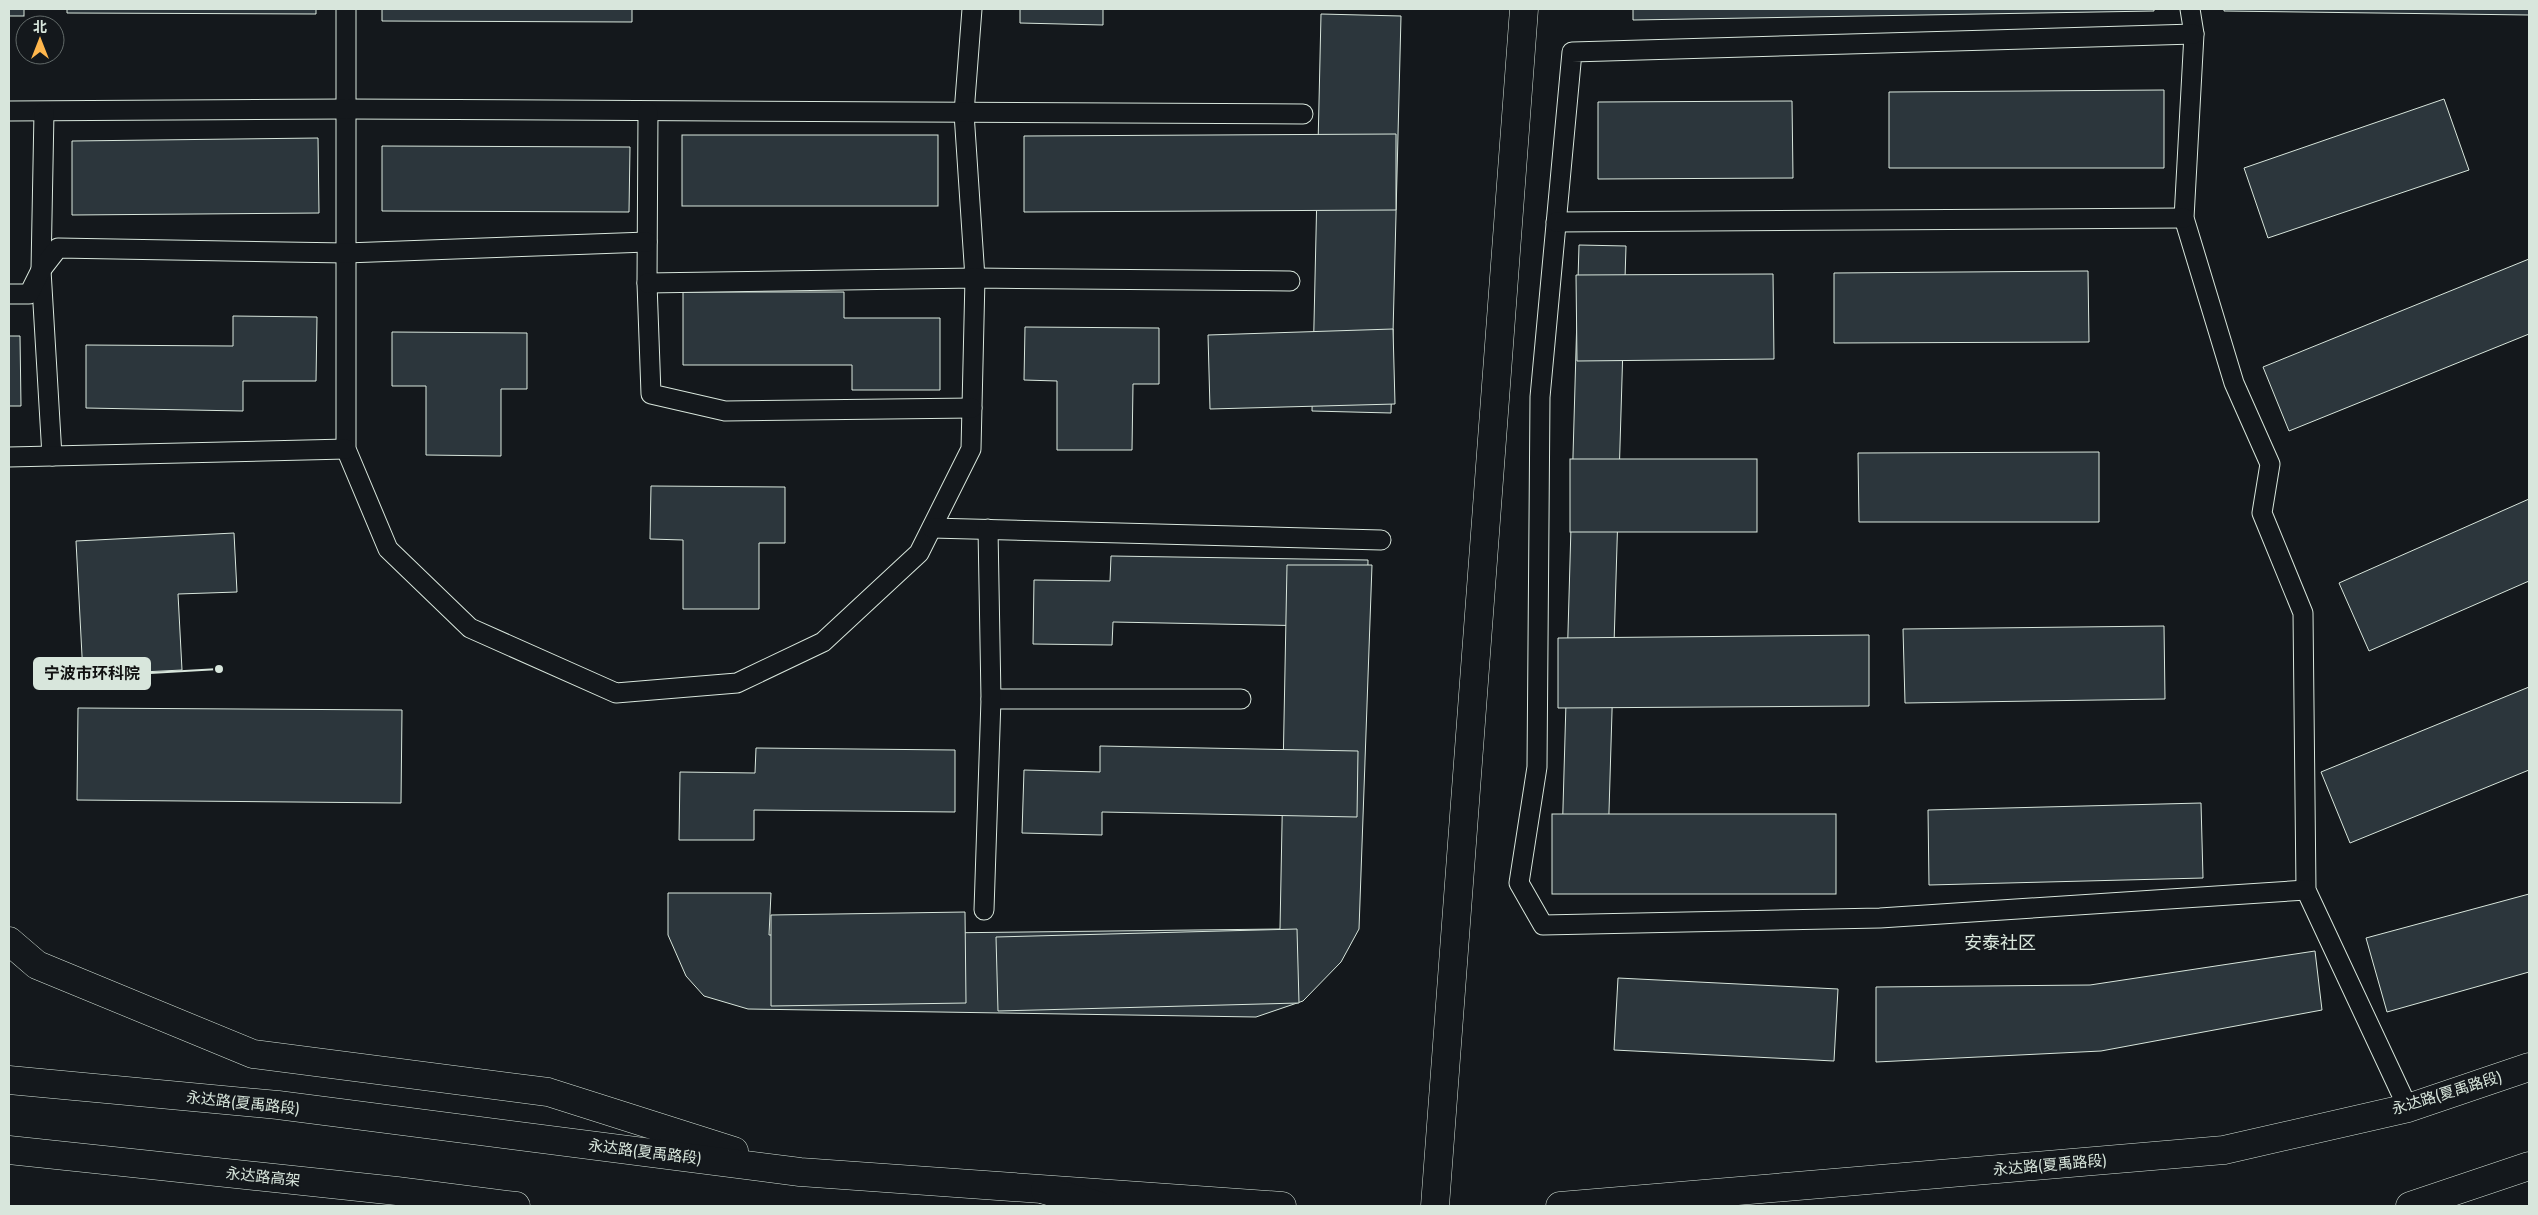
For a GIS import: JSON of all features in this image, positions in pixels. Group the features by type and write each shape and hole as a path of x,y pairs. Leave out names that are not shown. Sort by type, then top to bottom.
{"main road":[{"path":"1435,1206 1524,9"},
{"path":"9,941 37,965 253,1054 548,1092 800,1172"},
{"name":"永达路(夏禹路段)","path":"1560,1206 2224,1150 2408,1108 2529,1067"},
{"name":"永达路(夏禹路段)","path":"9,1080 278,1106 800,1172 1282,1206"},
{"name":"永达路高架","path":"9,1150 397,1191 516,1206"},
{"path":"2410,1206 2529,1166"},
{"path":"1045,1190 1100,1206"}],"lane":[{"path":"346,9 346,449 388,549 470,628 616,693 737,683 823,642 920,553 971,449 974,278 964,113 972,9"},
{"path":"2190,9 2194,34 2184,218 2234,383 2270,464 2262,513 2303,613 2306,890 2408,1108"},
{"path":"2194,34 1572,52 1540,397 1537,767 1518,883 1543,925 1880,918 2306,890"},
{"path":"9,111 346,109 1303,114"},
{"path":"44,112 42,270 52,456"},
{"path":"648,112 646,284 651,394 725,411 972,408"},
{"path":"1556,222 2184,218"},
{"path":"9,294 29,294 42,270 58,248 346,253 646,242"},
{"path":"646,284 974,278 1290,281"},
{"path":"9,457 346,449"},
{"path":"932,528 1381,540"},
{"path":"984,910 991,699 988,529"},
{"path":"991,699 1241,699"}],"building":[{"path":"9,9 24,9 24,15 9,16"},
{"path":"67,9 316,9 316,14 67,13"},
{"path":"382,9 632,9 632,22 382,21"},
{"path":"1020,9 1103,9 1103,25 1020,23"},
{"path":"1633,9 2154,9 2154,11 1633,20"},
{"path":"2224,9 2529,9 2529,15 2224,11"},
{"path":"1321,14 1401,16 1391,413 1312,411"},
{"path":"2164,90 2164,168 1889,168 1889,92"},
{"path":"2444,99 2469,170 2268,238 2244,168"},
{"path":"1792,101 1793,178 1598,179 1598,102"},
{"path":"1396,134 1396,210 1024,212 1024,136"},
{"path":"682,135 938,135 938,206 682,206"},
{"path":"318,138 319,213 72,215 72,141"},
{"path":"382,146 630,147 629,212 382,211"},
{"path":"1579,245 1626,246 1607,878 1561,878"},
{"path":"2529,259 2529,334 2289,431 2263,367"},
{"path":"2088,271 2089,342 1834,343 1834,273"},
{"path":"1773,274 1774,359 1577,361 1576,275"},
{"path":"683,292 844,292 844,318 940,318 940,390 852,390 852,365 683,365"},
{"path":"233,316 317,317 316,381 243,381 243,411 86,408 86,345 233,346"},
{"path":"1025,327 1159,328 1159,384 1133,384 1132,450 1057,450 1057,381 1024,380"},
{"path":"1393,329 1395,404 1210,409 1208,335"},
{"path":"392,332 527,333 527,389 501,389 501,456 426,455 426,386 392,386"},
{"path":"9,336 20,336 21,406 9,406"},
{"path":"2099,452 2099,522 1859,522 1858,453"},
{"path":"1570,459 1757,459 1757,532 1570,532"},
{"path":"651,486 785,487 785,543 759,543 759,609 683,609 683,540 650,539"},
{"path":"2529,499 2529,581 2369,651 2339,583"},
{"path":"234,533 237,592 178,594 182,670 83,675 76,541"},
{"path":"1111,556 1368,560 1367,627 1113,622 1112,645 1033,644 1034,580 1110,581"},
{"path":"1287,565 1372,565 1359,929 1341,962 1303,1001 1256,1017 748,1009 704,996 686,976 668,935 668,893 771,893 769,935 1280,929"},
{"path":"2164,626 2165,699 1905,703 1903,629"},
{"path":"1869,635 1869,706 1558,708 1558,638"},
{"path":"2529,687 2529,770 2350,843 2321,772"},
{"path":"78,708 402,710 401,803 77,800"},
{"path":"1100,746 1358,751 1357,817 1102,812 1102,835 1022,833 1024,770 1100,772"},
{"path":"756,748 955,750 955,812 754,810 754,840 679,840 680,772 755,773"},
{"path":"2201,803 2203,878 1929,885 1928,810"},
{"path":"1552,814 1836,814 1836,894 1552,894"},
{"path":"2529,894 2529,972 2387,1012 2366,938"},
{"path":"965,912 966,1003 771,1006 771,915"},
{"path":"1297,929 1299,1003 998,1011 996,937"},
{"path":"2315,951 2322,1010 2101,1051 1876,1062 1876,987 2090,985"},
{"path":"1618,978 1838,989 1834,1061 1614,1050"}],"place":[{"name":"宁波市环科院","path":"219,669"}],"district":[{"name":"安泰社区","path":"2000,943"}]}
